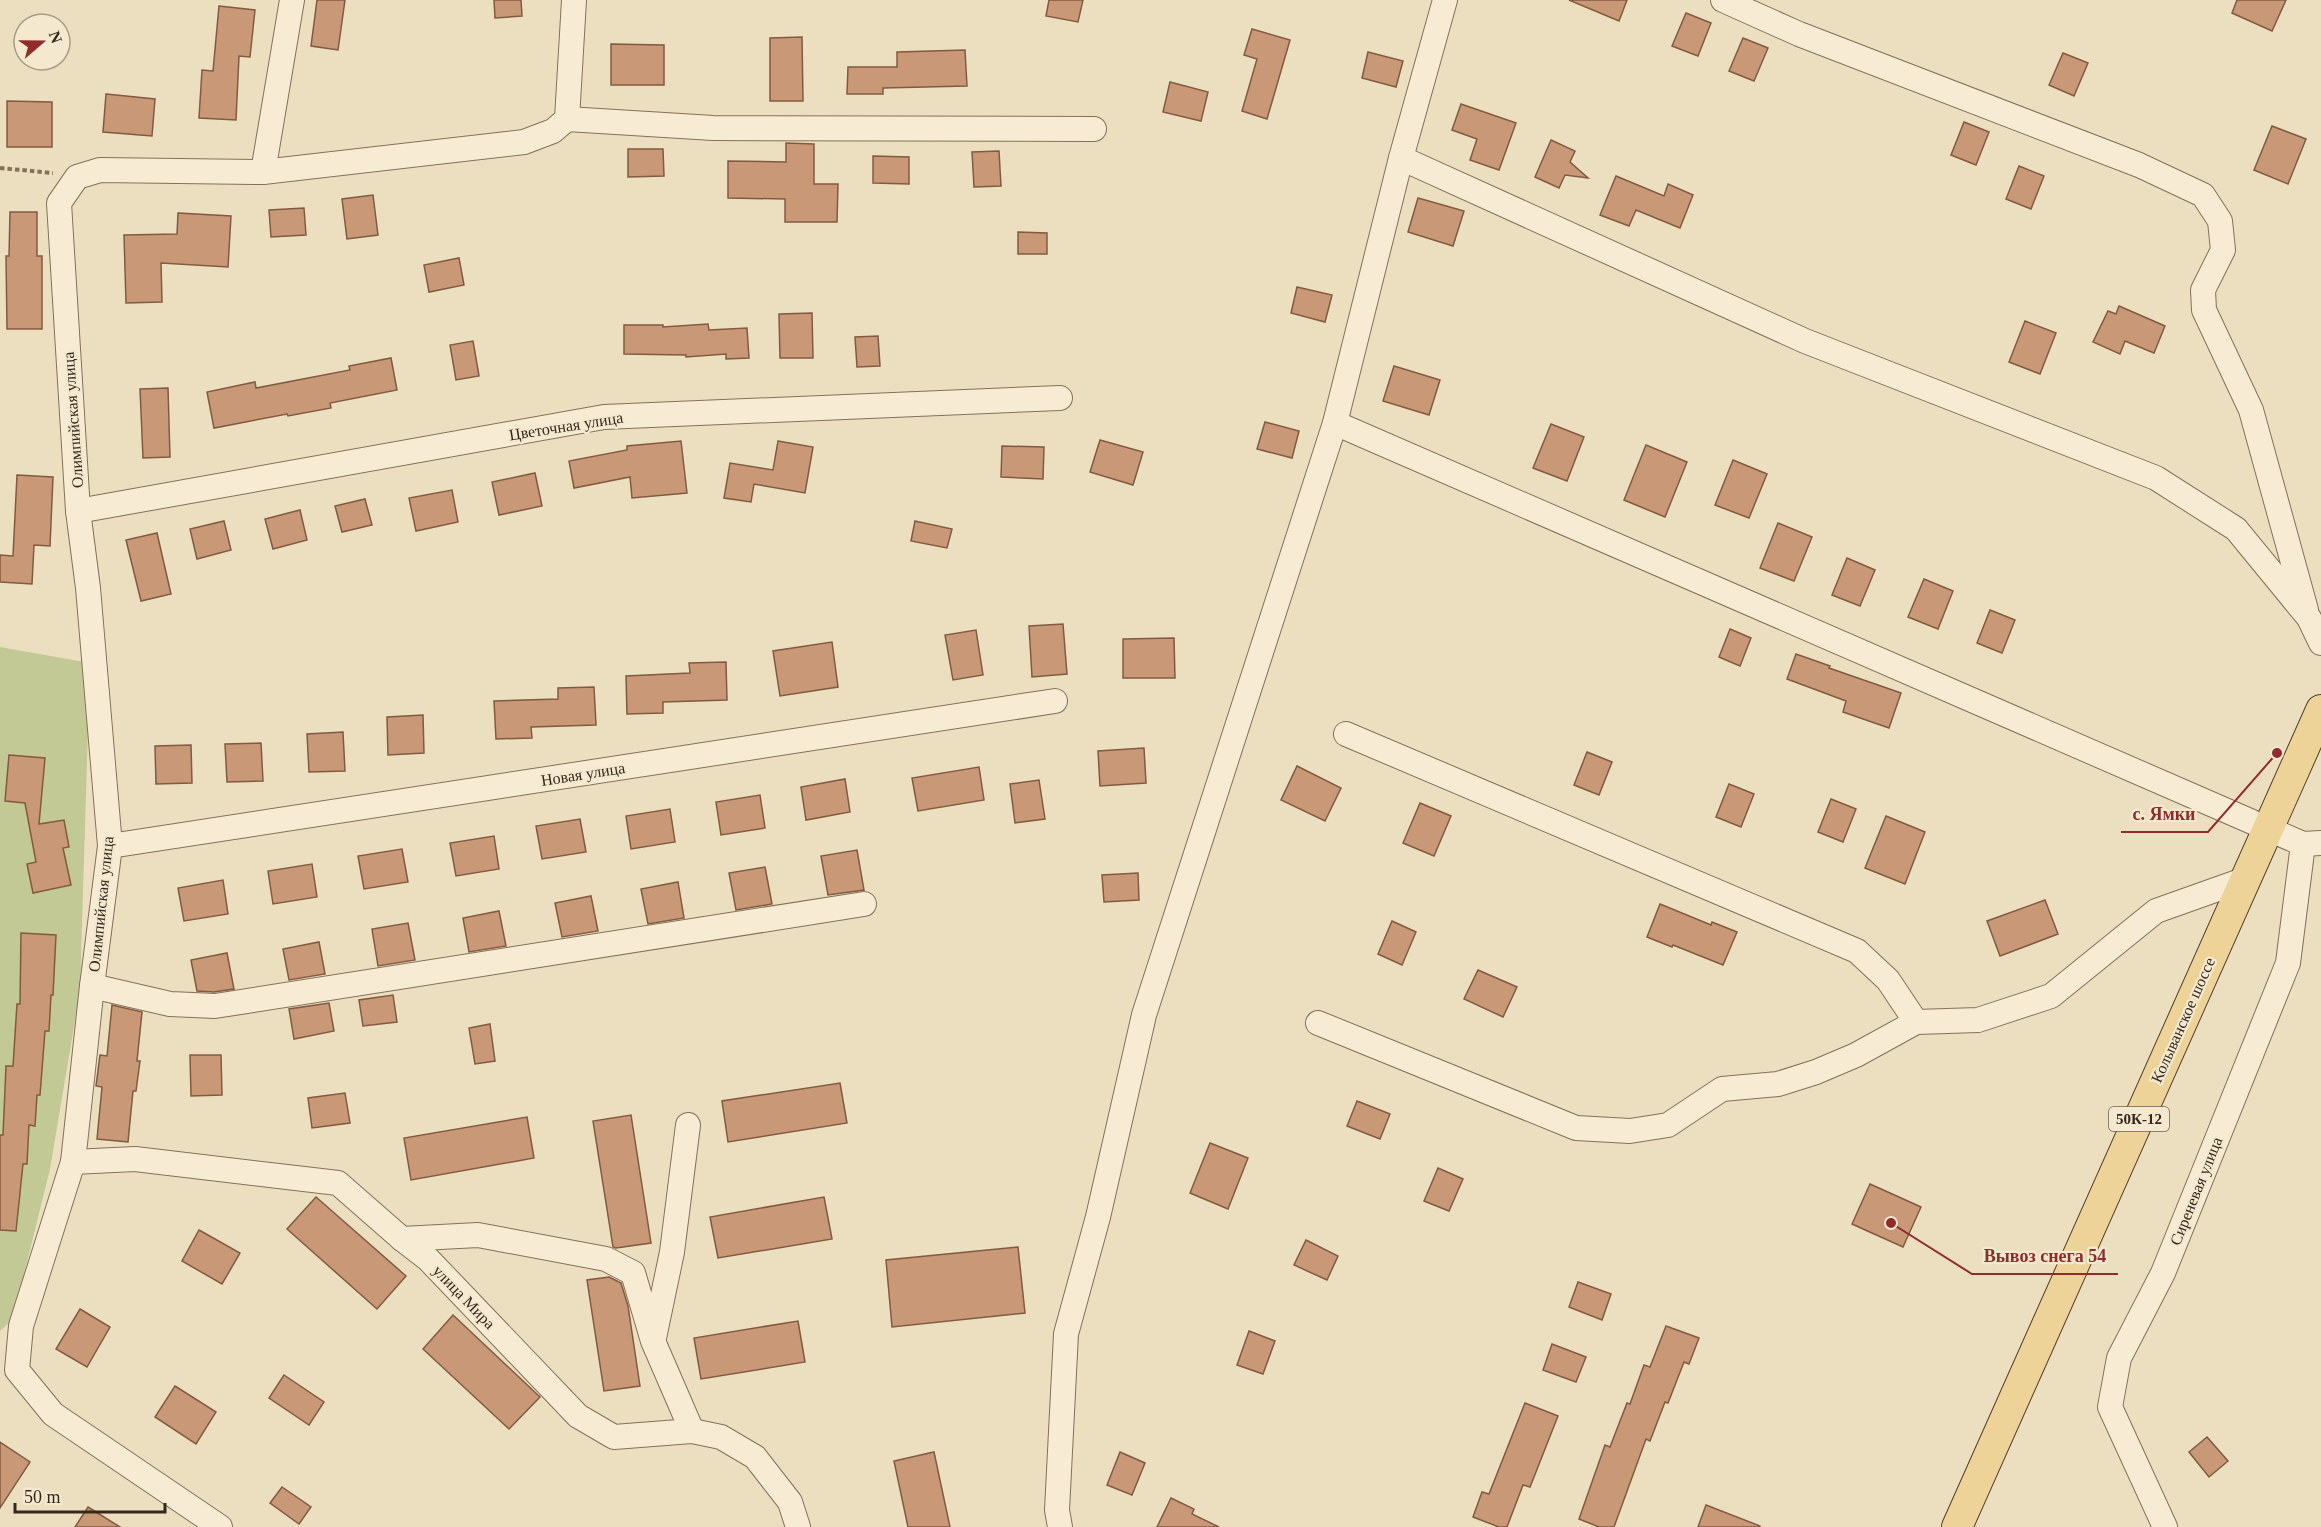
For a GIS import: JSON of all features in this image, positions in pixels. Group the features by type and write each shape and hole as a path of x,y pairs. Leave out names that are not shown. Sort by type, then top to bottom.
{"main road":[{"name":"Колыванское шоссе","path":"1958,1527 2321,710"}],"street":[{"path":"263,172 292,0"},
{"path":"567,119 574,0"},
{"path":"1060,1527 1057,1510 1066,1334 1098,1217 1144,1015 1335,423 1401,158 1445,0"},
{"path":"1723,0 1799,34 2139,165 2203,195 2220,221 2223,250 2203,290 2204,310 2251,410 2309,618 2321,643"},
{"path":"77,177 100,170 263,172 524,142 553,131 567,119 713,128 1094,129"},
{"path":"1401,158 1805,341 2156,478 2236,529 2309,618"},
{"name":"Олимпийская улица","path":"77,177 59,203 78,512 88,588 110,846 73,1162 21,1326 17,1370 53,1414 220,1527"},
{"name":"Цветочная улица","path":"78,512 604,417 1060,398"},
{"path":"1335,423 2268,828 2312,844"},
{"name":"Новая улица","path":"110,846 1055,701"},
{"path":"1346,734 1857,951 1888,980 1916,1022"},
{"name":"Сиреневая улица","path":"2165,1527 2110,1407 2119,1358 2163,1273 2288,963 2312,844"},
{"path":"1318,1023 1576,1128 1630,1131 1668,1125 1722,1089 1778,1084 1816,1072 1856,1055 1916,1022 1978,1020 2051,996 2156,911 2246,879"},
{"path":"92,986 170,1004 214,1006 864,904"},
{"path":"653,1341 672,1252 688,1125"},
{"name":"улица Мира","path":"73,1162 135,1159 338,1183 428,1259 578,1416 614,1437 692,1431 721,1437 755,1457 790,1503 798,1527"},
{"path":"402,1239 478,1235 606,1259 633,1273 653,1341 692,1431"}],"path":[{"path":"0,168 77,177"}],"green space":[{"path":"0,647 90,663 80,991 50,1169 13,1319 0,1331"}],"building":[{"path":"317,0 345,0 338,50 311,46"},
{"path":"494,0 521,0 522,16 495,18"},
{"path":"1049,0 1083,0 1078,22 1046,16"},
{"path":"1569,0 1627,0 1619,21"},
{"path":"2237,0 2286,0 2272,31 2232,13"},
{"path":"219,6 255,10 250,57 239,56 236,120 199,118 202,70 213,71"},
{"path":"1686,13 1711,23 1698,56 1672,46"},
{"path":"1252,29 1290,40 1267,119 1242,111 1257,59 1244,55"},
{"path":"802,37 803,101 770,101 770,38"},
{"path":"1743,38 1768,48 1754,81 1729,71"},
{"path":"611,44 664,45 664,85 611,85"},
{"path":"965,50 967,86 883,88 883,94 847,94 848,67 897,67 897,52"},
{"path":"1368,52 1403,61 1396,87 1362,78"},
{"path":"2063,53 2088,63 2074,96 2049,85"},
{"path":"1170,82 1208,92 1201,121 1163,112"},
{"path":"106,94 155,99 152,136 103,132"},
{"path":"7,101 52,102 52,147 7,147"},
{"path":"1461,104 1516,123 1499,170 1470,160 1477,139 1452,130"},
{"path":"1964,122 1989,132 1976,165 1951,155"},
{"path":"2272,126 2306,139 2288,184 2254,170"},
{"path":"1551,140 1575,151 1570,162 1588,178 1565,175 1559,188 1535,177"},
{"path":"786,143 814,144 814,184 838,184 837,222 785,222 785,199 728,198 728,161 786,162"},
{"path":"628,149 663,149 664,176 628,177"},
{"path":"999,151 1001,186 974,187 972,152"},
{"path":"873,156 909,157 909,184 873,183"},
{"path":"2019,166 2044,176 2031,209 2006,199"},
{"path":"1616,176 1664,196 1668,184 1693,195 1680,228 1636,210 1629,226 1600,215"},
{"path":"373,195 378,235 347,239 342,199"},
{"path":"1418,198 1464,211 1453,246 1408,232"},
{"path":"304,208 306,235 271,237 269,210"},
{"path":"10,212 37,212 37,256 42,256 42,329 7,329 6,256 9,256"},
{"path":"178,213 231,216 228,267 161,263 162,302 126,303 124,235 177,234"},
{"path":"1018,232 1047,233 1047,254 1018,254"},
{"path":"459,258 464,285 429,292 424,265"},
{"path":"1297,287 1332,295 1325,322 1291,313"},
{"path":"2119,306 2165,326 2154,353 2125,341 2120,354 2093,342 2108,311 2116,314"},
{"path":"812,313 813,358 780,358 779,314"},
{"path":"2025,321 2056,333 2040,374 2009,362"},
{"path":"708,324 709,330 747,328 749,358 726,359 726,354 686,357 686,355 624,354 624,325 663,325 663,327"},
{"path":"878,336 880,366 857,367 855,337"},
{"path":"473,341 479,376 456,380 450,345"},
{"path":"391,358 397,390 330,403 331,408 214,428 207,392 255,382 256,388 350,370 349,366"},
{"path":"1394,366 1440,380 1429,415 1383,401"},
{"path":"168,388 170,457 143,458 140,389"},
{"path":"1265,422 1299,431 1292,458 1257,449"},
{"path":"1551,424 1584,437 1567,481 1533,468"},
{"path":"1100,440 1143,452 1133,485 1090,472"},
{"path":"681,441 687,493 632,498 630,477 574,488 569,461 627,450 627,446"},
{"path":"778,441 813,447 805,493 754,484 751,502 724,498 730,463 773,470"},
{"path":"1646,445 1687,462 1665,517 1624,500"},
{"path":"1002,446 1044,447 1043,479 1001,477"},
{"path":"1733,460 1767,474 1749,518 1715,505"},
{"path":"535,473 542,506 499,515 492,482"},
{"path":"17,475 53,477 50,546 34,545 32,584 0,582 0,555 13,556"},
{"path":"452,490 458,522 416,531 409,498"},
{"path":"365,499 372,525 342,532 335,506"},
{"path":"300,510 307,540 273,549 265,519"},
{"path":"224,521 231,550 197,559 190,529"},
{"path":"915,521 952,529 947,548 911,541"},
{"path":"1778,523 1812,537 1794,581 1760,568"},
{"path":"157,533 171,594 141,601 126,540"},
{"path":"1847,558 1875,570 1860,606 1832,595"},
{"path":"1924,579 1953,591 1938,629 1908,617"},
{"path":"1990,610 2015,620 2002,653 1977,643"},
{"path":"1063,624 1067,674 1032,677 1029,626"},
{"path":"1730,629 1751,638 1740,666 1719,657"},
{"path":"976,630 983,675 953,680 945,635"},
{"path":"1174,638 1175,678 1123,678 1123,639"},
{"path":"832,642 838,687 780,696 773,651"},
{"path":"1796,654 1901,693 1889,728 1843,712 1846,701 1787,679"},
{"path":"726,662 727,700 663,702 663,713 627,714 626,676 690,673 689,663"},
{"path":"594,687 596,725 531,727 532,738 496,739 494,701 558,699 558,688"},
{"path":"423,715 424,753 388,755 387,717"},
{"path":"343,732 345,771 309,772 307,734"},
{"path":"261,743 263,781 227,782 225,744"},
{"path":"191,745 192,783 156,784 155,746"},
{"path":"1144,748 1146,783 1100,786 1098,751"},
{"path":"1587,752 1612,762 1599,795 1574,785"},
{"path":"9,755 45,758 39,824 64,820 69,847 63,848 71,885 33,893 27,864 36,862 25,803 5,801"},
{"path":"1297,766 1341,788 1325,821 1281,800"},
{"path":"979,767 984,800 918,811 912,778"},
{"path":"845,779 850,812 806,820 801,787"},
{"path":"1039,780 1045,819 1015,823 1010,784"},
{"path":"1729,784 1754,794 1741,827 1716,817"},
{"path":"760,795 765,828 721,835 716,802"},
{"path":"1831,799 1856,809 1843,842 1818,832"},
{"path":"1420,803 1451,816 1434,856 1403,843"},
{"path":"670,809 675,842 631,849 626,816"},
{"path":"1886,816 1925,832 1905,884 1865,868"},
{"path":"580,819 586,852 542,859 536,826"},
{"path":"494,836 499,869 456,876 450,843"},
{"path":"402,849 408,882 364,889 358,856"},
{"path":"857,850 864,890 828,895 821,856"},
{"path":"312,864 317,897 273,904 268,871"},
{"path":"765,867 772,904 736,910 729,873"},
{"path":"1138,873 1139,900 1104,902 1102,875"},
{"path":"223,880 228,914 184,921 178,888"},
{"path":"678,882 684,918 648,924 641,889"},
{"path":"591,896 598,931 562,937 555,903"},
{"path":"2045,900 2058,934 2000,956 1987,921"},
{"path":"1660,904 1711,925 1712,922 1737,932 1723,965 1647,937"},
{"path":"499,911 506,946 469,952 463,918"},
{"path":"1392,921 1416,932 1402,965 1378,954"},
{"path":"408,923 415,960 378,966 372,929"},
{"path":"21,933 56,935 49,1031 45,1031 35,1126 29,1125 27,1164 23,1164 16,1231 0,1230 0,1135 3,1135 6,1066 13,1066 17,1004 20,1004"},
{"path":"319,942 325,974 289,980 283,949"},
{"path":"227,953 234,989 214,992 197,991 191,960"},
{"path":"1478,970 1517,987 1503,1017 1464,999"},
{"path":"393,995 397,1022 363,1026 359,1000"},
{"path":"329,1003 334,1031 294,1039 289,1009"},
{"path":"112,1005 142,1012 137,1061 140,1061 136,1091 133,1091 128,1142 97,1139 102,1087 96,1086 100,1055 107,1056"},
{"path":"490,1024 495,1061 475,1064 469,1028"},
{"path":"190,1055 221,1055 222,1095 191,1096"},
{"path":"840,1083 847,1123 728,1142 722,1101"},
{"path":"345,1093 350,1123 312,1128 308,1098"},
{"path":"1357,1101 1390,1114 1380,1139 1347,1126"},
{"path":"631,1115 651,1243 616,1248 613,1247 593,1121"},
{"path":"527,1117 534,1158 411,1180 404,1138"},
{"path":"1210,1143 1248,1158 1228,1209 1190,1193"},
{"path":"1438,1168 1463,1179 1449,1211 1424,1201"},
{"path":"1870,1184 1921,1207 1903,1247 1852,1224"},
{"path":"316,1197 406,1276 377,1309 287,1229"},
{"path":"824,1197 832,1239 718,1258 710,1217"},
{"path":"199,1230 240,1253 222,1284 182,1261"},
{"path":"1306,1240 1338,1256 1327,1280 1294,1265"},
{"path":"1018,1247 1025,1313 892,1327 886,1260"},
{"path":"609,1277 621,1283 628,1306 640,1386 604,1391 587,1280"},
{"path":"1578,1282 1611,1294 1602,1320 1569,1307"},
{"path":"80,1309 110,1327 87,1367 56,1349"},
{"path":"453,1315 540,1397 509,1429 423,1349"},
{"path":"798,1321 805,1362 701,1379 694,1338"},
{"path":"1666,1326 1699,1338 1689,1364 1684,1362 1650,1441 1646,1439 1614,1527 1599,1527 1579,1519 1605,1445 1610,1447 1627,1403 1630,1404 1644,1365 1650,1367"},
{"path":"1249,1331 1275,1341 1263,1374 1237,1365"},
{"path":"1552,1344 1586,1357 1576,1382 1543,1370"},
{"path":"284,1375 324,1402 309,1425 269,1398"},
{"path":"175,1386 216,1412 196,1444 155,1417"},
{"path":"1525,1403 1558,1416 1530,1487 1523,1485 1507,1527 1499,1527 1473,1517 1482,1492 1489,1494"},
{"path":"2207,1437 2228,1461 2209,1477 2189,1452"},
{"path":"0,1442 30,1462 0,1508"},
{"path":"934,1452 950,1527 908,1527 894,1461"},
{"path":"1120,1452 1145,1463 1132,1495 1107,1485"},
{"path":"282,1487 311,1507 299,1524 270,1503"},
{"path":"1171,1498 1194,1509 1192,1514 1219,1527 1157,1527"},
{"path":"1706,1505 1760,1526 1760,1527 1698,1527"},
{"path":"88,1507 120,1527 75,1527"}],"place":[{"name":"с. Ямки","path":"2277,753"},
{"name":"Вывоз снега 54","path":"1891,1223"}]}
